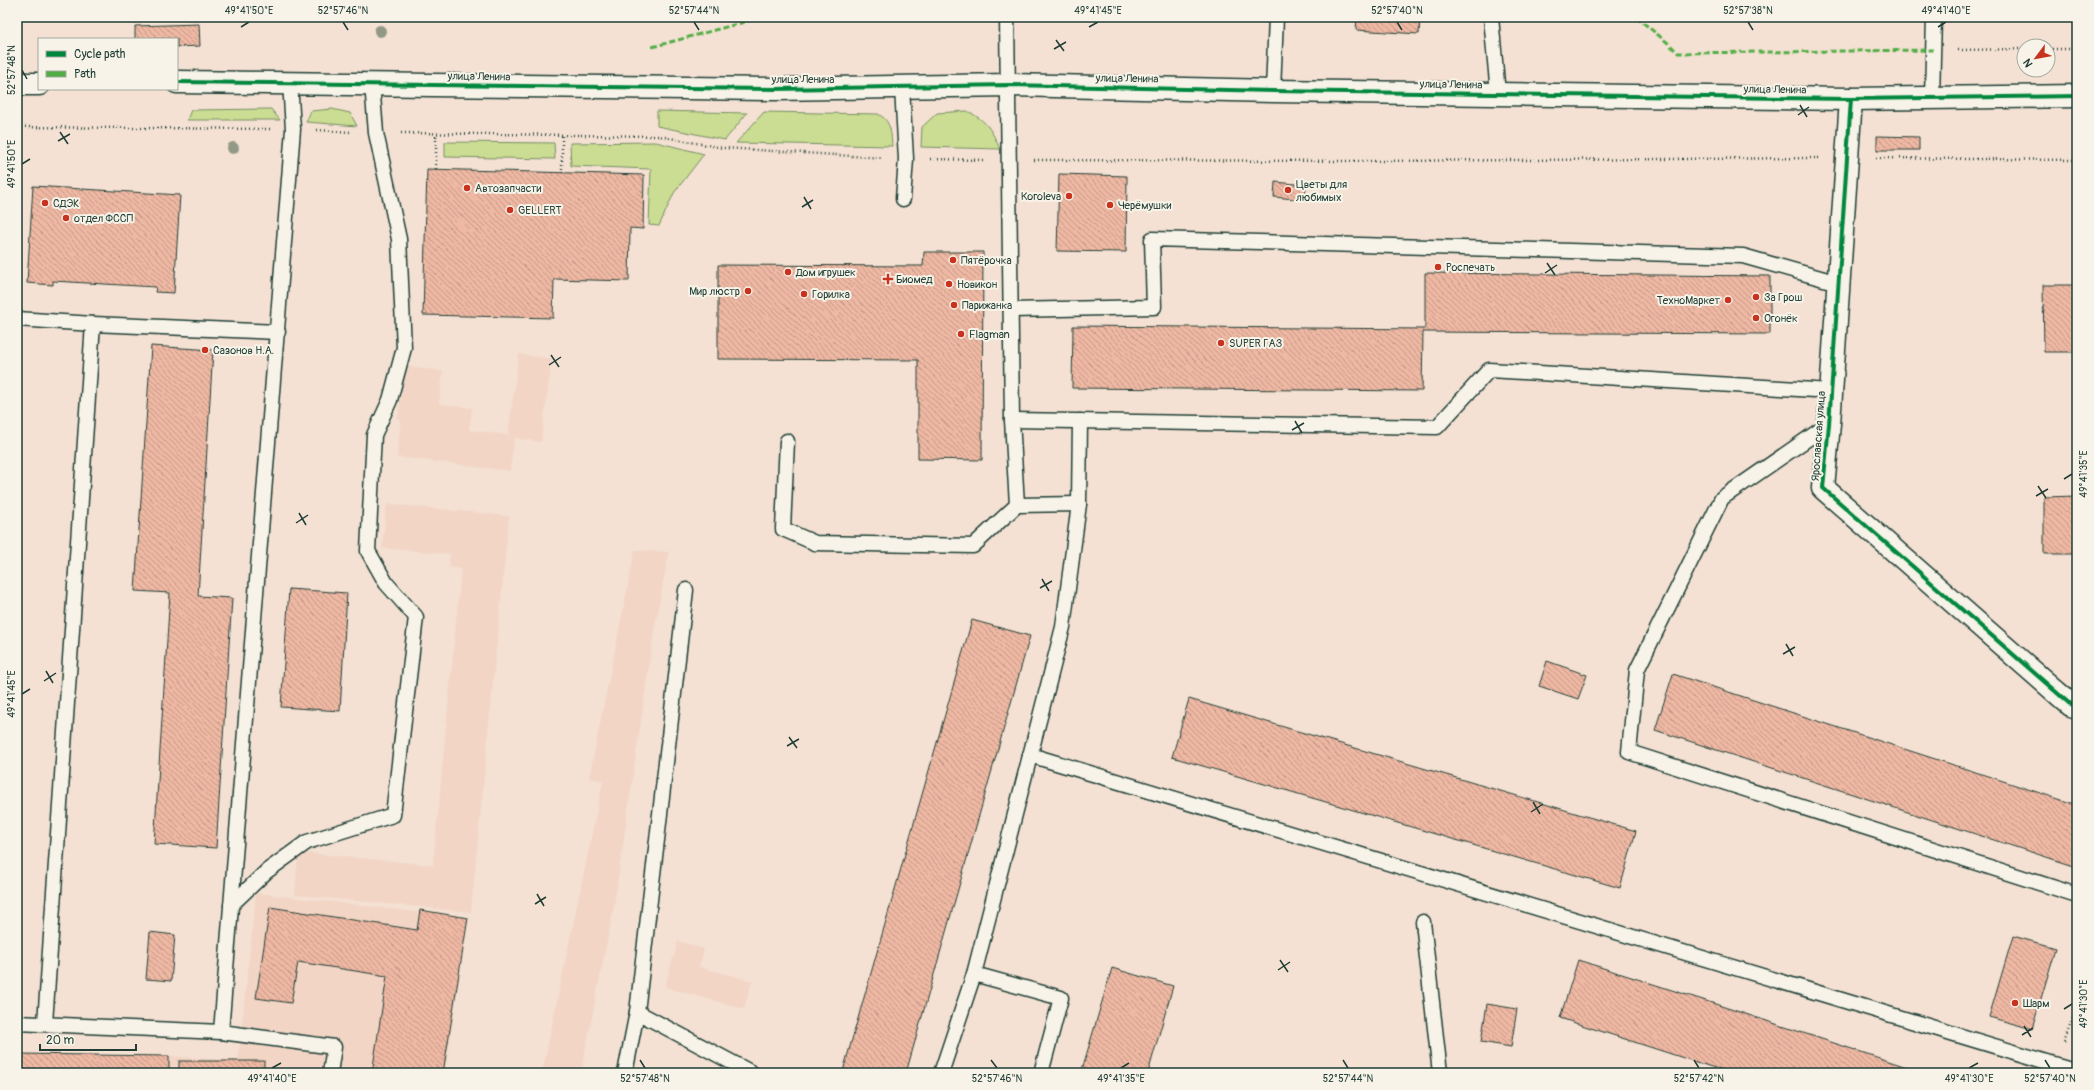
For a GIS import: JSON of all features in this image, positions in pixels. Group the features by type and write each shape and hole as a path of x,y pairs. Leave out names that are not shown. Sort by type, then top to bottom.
{"street":[{"name":"улица Ленина","path":"178,82 776,88 1009,85 1273,91 1850,99 2077,96"},
{"path":"17,84 38,84"},
{"name":"Ярославская улица","path":"1850,99 1829,424 1823,488 2071,705 2077,707"}],"lane":[{"path":"1007,17 1012,420 1017,505"},
{"path":"1273,91 1276,17"},
{"path":"1491,17 1498,94"},
{"path":"1932,98 1934,17"},
{"path":"221,1032 293,129 290,82"},
{"path":"231,905 268,871 306,842 393,815 416,617 386,583 368,551 374,435 390,400 404,348 399,239 376,133 372,83"},
{"path":"902,87 906,159 903,199"},
{"path":"1011,310 1154,307 1152,239 1743,256 1838,283"},
{"path":"17,319 93,324 278,332"},
{"path":"45,1023 93,324"},
{"path":"1012,420 1437,426 1489,370 1831,391"},
{"path":"941,1073 974,974 1062,627 1079,504 1080,421"},
{"path":"1829,424 1722,498 1637,670 1629,752 2077,895"},
{"path":"787,441 783,529 815,543 974,546 1017,505 1079,504"},
{"path":"625,1073 637,1012 686,590"},
{"path":"1030,755 2077,1071"},
{"path":"1424,922 1440,1073"},
{"path":"974,974 1061,998 1041,1073"},
{"path":"637,1012 752,1073"},
{"path":"17,1023 45,1023 221,1032 334,1047 330,1073"}],"path":[{"path":"1933,50 2016,49"},
{"path":"2056,49 2077,49"},
{"path":"17,128 293,129 376,133 659,136 723,148 906,159 1373,162 1847,157 2077,160"},
{"path":"436,134 436,169"},
{"path":"562,136 562,173"}],"shaded area":[{"path":"519,354 552,359 541,442 514,438 510,471 397,457 401,420 398,419 404,366 443,371 439,404 472,408 469,430 508,435"},
{"path":"387,504 509,516 471,912 295,895 298,852 433,865 461,569 449,567 450,554 382,548"},
{"path":"635,550 669,552 654,631 614,906 581,1073 542,1073 603,781 589,778"},
{"path":"256,893 468,918 445,1073 17,1073 17,1054 169,1056 238,1061"},
{"path":"678,941 704,949 699,967 752,981 744,1009 665,987"}],"green space":[{"path":"271,109 280,120 187,120 191,110"},
{"path":"332,109 350,113 357,126 306,122 311,111"},
{"path":"657,111 747,113 725,140 657,126"},
{"path":"967,111 979,118 988,126 1000,149 921,147 922,127 937,113"},
{"path":"764,112 878,114 886,120 890,127 892,146 736,143"},
{"path":"445,142 554,143 555,159 445,157"},
{"path":"656,142 704,154 674,193 659,226 649,225 651,169 571,166 570,143"}],"building":[{"path":"1357,17 1420,17 1419,34 1356,30"},
{"path":"199,24 200,46 178,47 178,38 135,38 135,26"},
{"path":"1877,136 1919,137 1919,150 1877,150"},
{"path":"427,169 644,175 643,229 630,228 629,281 554,279 553,318 423,315"},
{"path":"1059,174 1127,176 1126,252 1057,251"},
{"path":"1275,182 1306,185 1305,200 1274,197"},
{"path":"33,186 180,195 174,293 155,292 156,287 53,281 53,285 27,283"},
{"path":"924,252 983,252 982,460 918,459 918,360 718,359 718,265 923,266"},
{"path":"1425,273 1770,276 1770,334 1423,332 1422,391 1072,388 1073,326 1425,329"},
{"path":"2043,285 2077,285 2077,352 2044,352"},
{"path":"151,346 213,350 198,596 232,598 216,848 154,844 170,593 135,591"},
{"path":"2077,496 2077,554 2044,554 2044,497"},
{"path":"17,584 20,584 17,640"},
{"path":"289,589 347,593 340,711 281,707"},
{"path":"972,620 1030,636 906,1073 849,1073 843,1071"},
{"path":"1547,661 1587,675 1578,699 1539,686"},
{"path":"1673,674 2077,805 2077,867 1655,730"},
{"path":"1189,699 1636,831 1620,888 1172,757"},
{"path":"270,907 417,930 420,910 468,918 443,1073 372,1073 387,976 298,962 291,1003 256,998"},
{"path":"150,932 175,935 171,981 146,979"},
{"path":"2013,936 2056,948 2032,1029 1989,1017"},
{"path":"1578,960 1925,1073 1730,1073 1560,1018"},
{"path":"1112,968 1173,986 1148,1073 1081,1073"},
{"path":"1487,1004 1517,1009 1511,1047 1481,1042"},
{"path":"17,1054 169,1056 169,1073 17,1073"},
{"path":"179,1061 264,1061 264,1073 179,1073"}],"marked path":[{"path":"652,47 763,17"},
{"path":"1636,17 1678,53 1933,50"}],"cycle path":[{"path":"178,82 776,89 1009,85 1273,91 1851,99 2077,96"},
{"path":"1851,99 1829,424 1823,488 2071,705 2077,707"}],"place":[{"name":"Автозапчасти","path":"467,188"},
{"name":"Цветы для любимых","path":"1288,190"},
{"name":"Koroleva","path":"1069,196"},
{"name":"СДЭК","path":"45,203"},
{"name":"Черёмушки","path":"1110,205"},
{"name":"GELLERT","path":"510,210"},
{"name":"отдел ФССП","path":"66,218"},
{"name":"Пятёрочка","path":"953,260"},
{"name":"Роспечать","path":"1438,267"},
{"name":"Дом игрушек","path":"788,272"},
{"name":"Биомед","path":"888,279"},
{"name":"Новикон","path":"949,284"},
{"name":"Мир люстр","path":"748,291"},
{"name":"Горилка","path":"804,294"},
{"name":"За Грош","path":"1756,297"},
{"name":"ТехноМаркет","path":"1728,300"},
{"name":"Парижанка","path":"954,305"},
{"name":"Огонёк","path":"1756,318"},
{"name":"Flagman","path":"961,334"},
{"name":"SUPER ГАЗ","path":"1221,343"},
{"name":"Сазонов Н.А.","path":"205,350"},
{"name":"Шарм","path":"2015,1003"}]}
